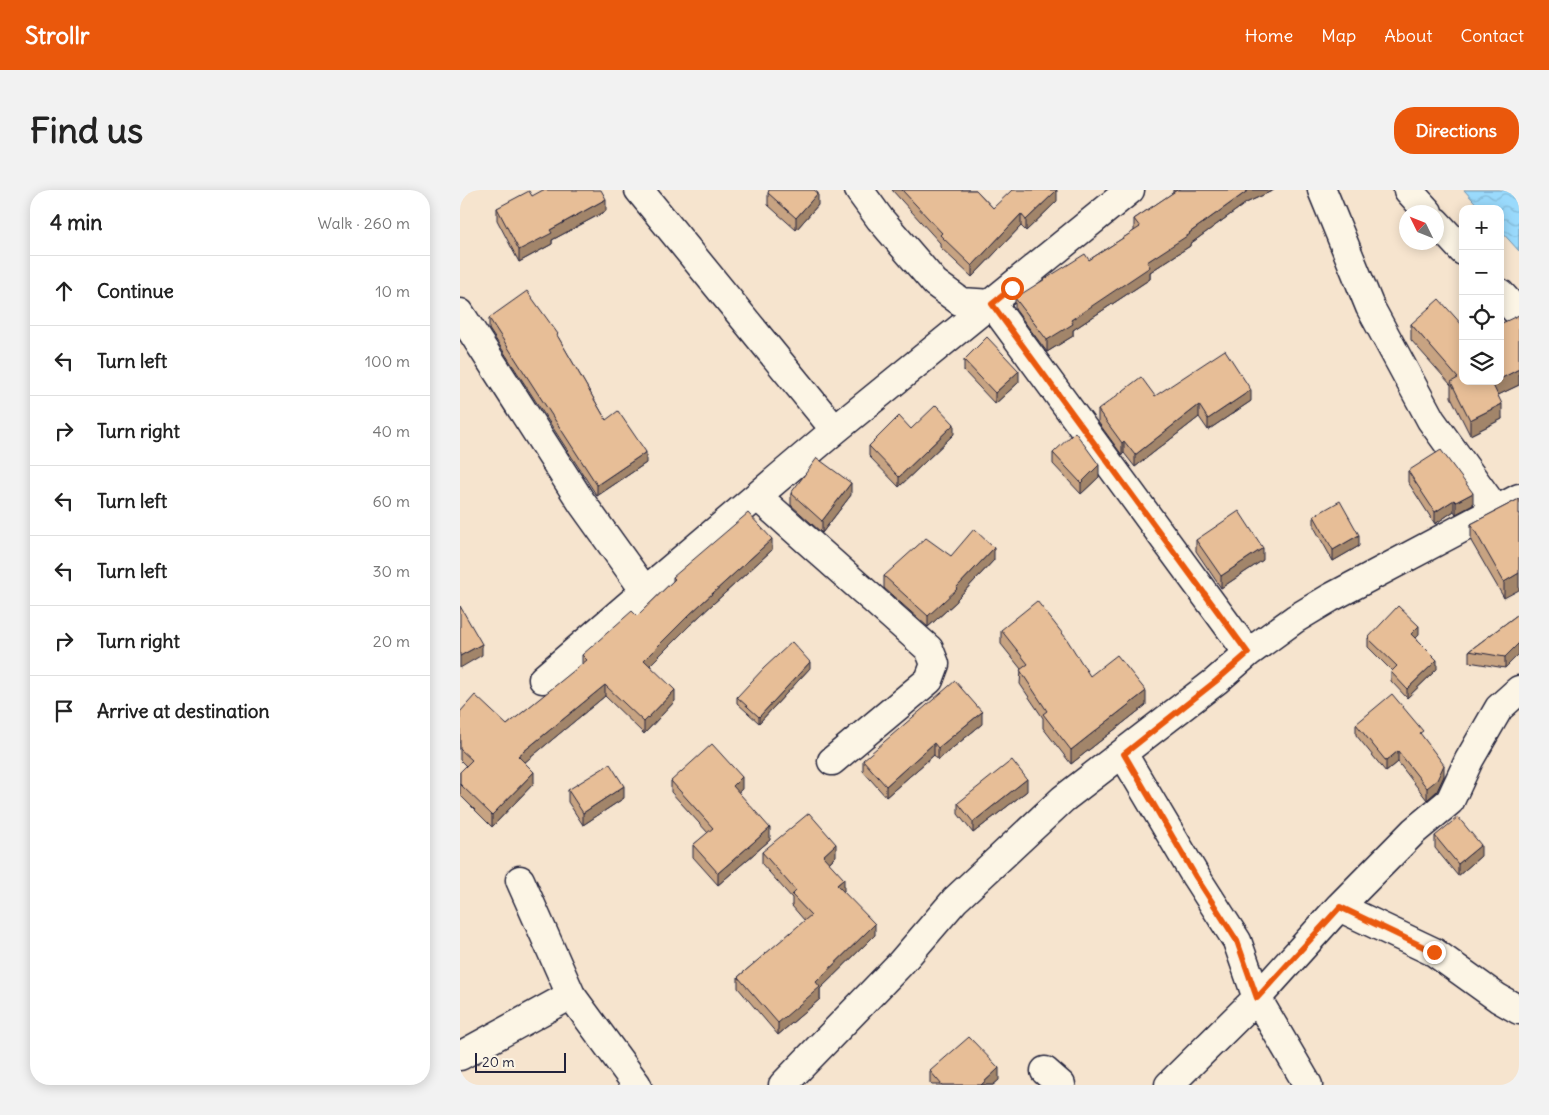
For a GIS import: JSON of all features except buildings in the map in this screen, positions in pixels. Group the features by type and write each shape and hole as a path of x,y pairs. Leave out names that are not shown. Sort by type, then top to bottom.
{"street":[{"path":"639,190 835,430"},
{"path":"859,190 880,219 935,283 961,302 992,304"},
{"path":"543,679 835,430 1130,190"},
{"path":"783,1085 900,964 955,900 1063,800 1216,681 1248,653 1295,619 1330,598 1508,504 1431,420 1370,307 1322,190"},
{"path":"1408,190 1422,205"},
{"path":"1444,231 1462,250"},
{"path":"1502,295 1519,314"},
{"path":"992,304 1248,653"},
{"path":"460,313 582,503 645,591"},
{"path":"758,496 929,649 935,664 929,680 832,761"},
{"path":"1169,1085 1257,998 1340,907 1414,831 1450,801 1469,760 1500,708 1519,690"},
{"path":"1124,754 1196,877 1237,941 1257,998 1308,1085"},
{"path":"520,880 571,995 637,1085"},
{"path":"1340,907 1434,952 1498,998 1519,1010"},
{"path":"460,1056 571,995"}],"water":[{"path":"1464,190 1519,190 1519,251 1504,234 1504,205 1477,205"}],"route":[{"path":"1012,288 992,304 1248,653 1216,681 1124,754 1196,877 1237,941 1257,998 1340,907 1434,952"}]}
